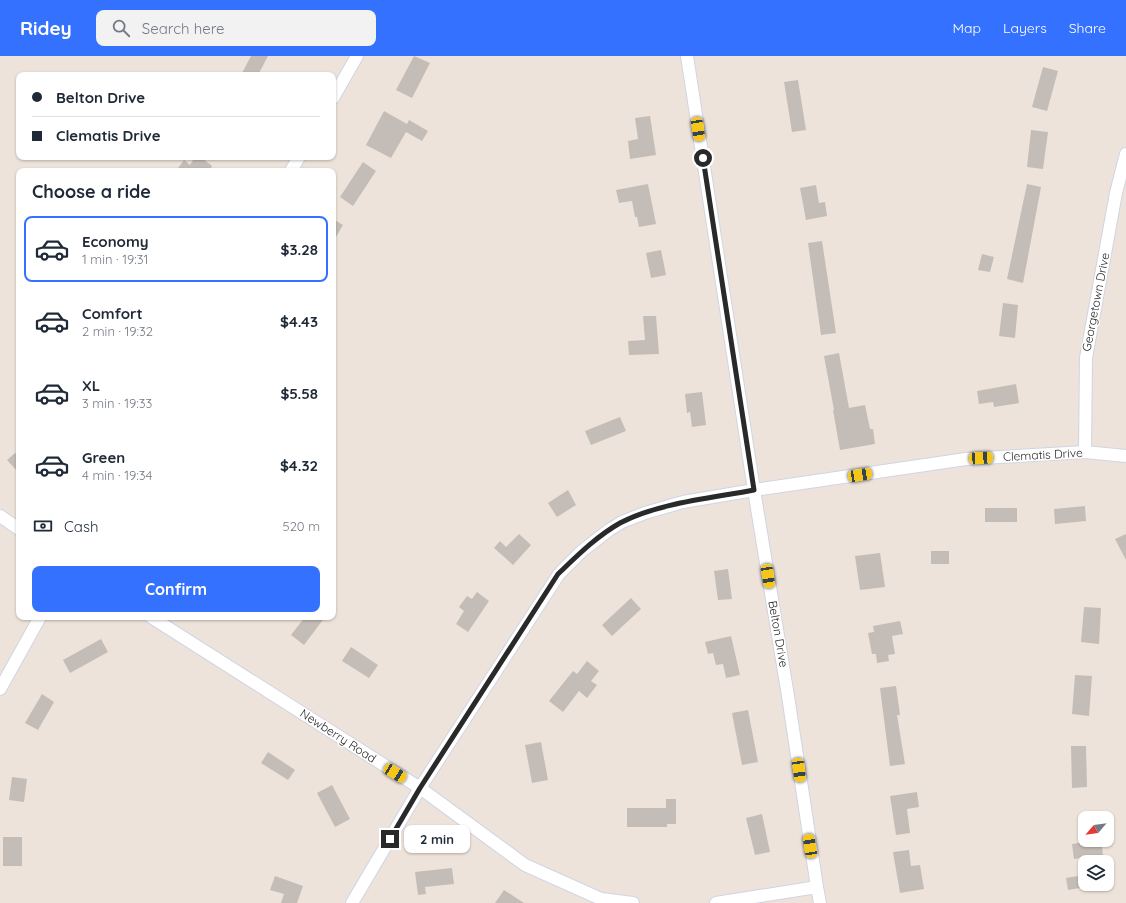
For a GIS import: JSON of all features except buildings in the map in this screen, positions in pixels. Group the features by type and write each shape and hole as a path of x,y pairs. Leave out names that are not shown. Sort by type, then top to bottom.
{"street":[{"path":"336,93 357,56"},
{"name":"Belton Drive","path":"687,56 754,490 788,696 816,886 820,903"},
{"name":"Georgetown Drive","path":"1085,452 1086,358 1116,193 1126,154"},
{"name":"Clematis Drive","path":"352,903 420,788 558,574 582,551 622,522 645,513 683,502 966,459 1085,452 1126,456"},
{"path":"0,516 16,527"},
{"path":"0,689 38,620"},
{"name":"Newberry Road","path":"156,620 420,788 525,865 601,899 633,903"},
{"path":"716,903 816,886"}],"route":[{"path":"390,839 420,788 558,574 582,551 622,522 645,513 683,502 754,490 703,158"}]}
